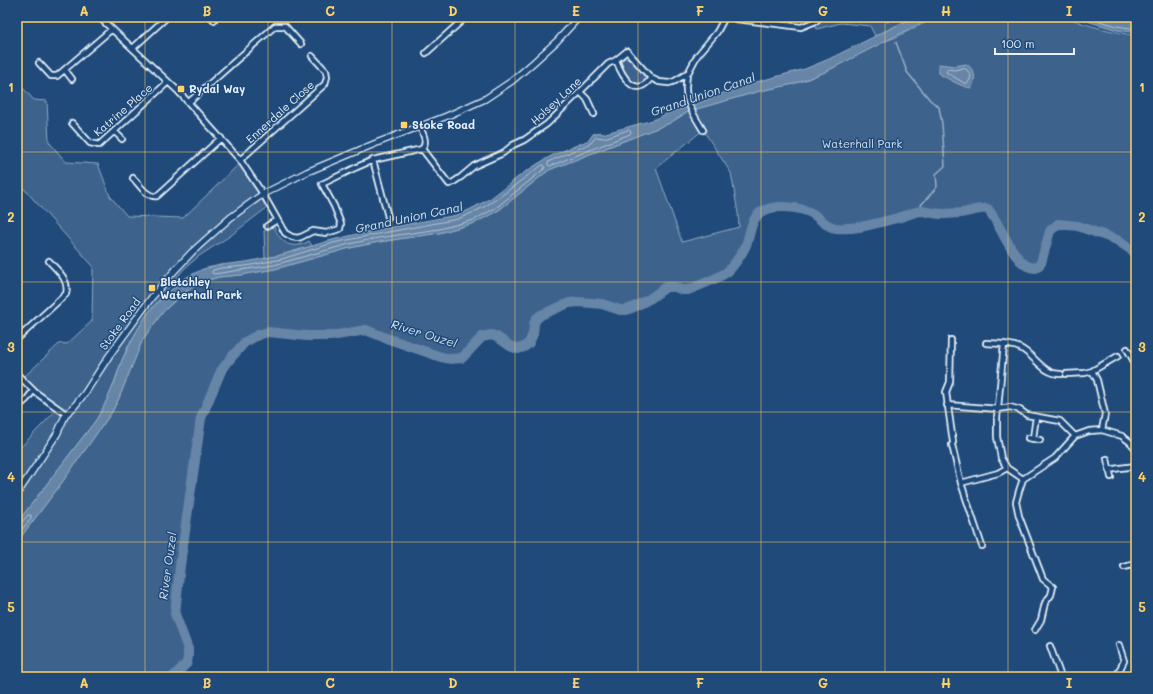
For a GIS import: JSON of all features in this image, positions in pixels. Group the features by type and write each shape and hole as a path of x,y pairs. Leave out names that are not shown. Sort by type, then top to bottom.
{"street":[{"path":"99,17 189,102 221,138 240,160 263,194 283,231 292,237 301,237 313,231 326,233 340,229 342,224 322,184 357,166 373,160 422,149 425,141 420,127"},
{"path":"133,48 167,17"},
{"path":"426,53 466,17"},
{"name":"Stoke Road","path":"17,494 57,434 66,414 85,393 116,346 152,297 192,252 230,218 263,194 307,172 477,104 520,74 549,49 579,17"},
{"path":"616,60 620,70 632,86 637,88 642,87 651,78 659,82 669,83 676,81 687,73 697,56 717,32 725,17"},
{"path":"730,17 801,27 820,17"},
{"path":"189,102 275,26 285,26 301,44"},
{"path":"39,63 51,76 57,76 112,29"},
{"name":"Holsey Lane","path":"422,149 449,184 461,177 474,166 503,153 547,124 608,64 616,60 627,51 651,78"},
{"name":"Ennerdale Close","path":"240,160 325,84 327,77 326,71 312,56"},
{"path":"65,70 72,79"},
{"path":"687,73 687,96 694,115 703,130"},
{"name":"Katrine Place","path":"72,123 90,143 99,145 168,82"},
{"path":"580,92 587,99 594,114"},
{"path":"114,131 122,139"},
{"path":"133,178 148,195 153,197 157,196 221,138"},
{"path":"373,160 388,216"},
{"path":"267,226 277,220"},
{"path":"17,339 66,294 67,285 65,280 49,261"},
{"path":"951,340 950,382 946,392 952,443 961,483 982,546"},
{"path":"986,343 1012,345 1020,348 1030,355 1047,372 1054,374 1085,373 1092,371 1118,356"},
{"path":"1004,344 997,418 997,437 1001,458 1007,468 1023,479"},
{"path":"1127,349 1136,365"},
{"path":"1092,371 1097,380 1105,414 1102,430"},
{"path":"17,374 33,391 66,414"},
{"path":"17,408 33,391"},
{"path":"947,405 999,409 1010,407 1020,410 1027,415 1060,421 1075,436"},
{"path":"1036,417 1031,438 1040,440"},
{"path":"1035,630 1041,620 1045,603 1051,595 1053,587 1043,579 1019,516 1016,502 1023,479 1055,458 1075,436 1089,431 1102,430 1122,436 1136,449"},
{"path":"1107,459 1111,478"},
{"path":"1110,470 1136,466"},
{"path":"961,483 998,473 1007,468"},
{"path":"1124,566 1136,564"},
{"path":"1108,677 1120,676 1124,661 1119,645"},
{"path":"1050,646 1061,677"}],"green space":[{"path":"825,17 914,17 875,36 870,26 841,23 817,29 815,25"},
{"name":"Waterhall Park","path":"937,17 1067,17 1092,26 1136,36 1136,253 1117,240 1078,226 1058,224 1050,231 1041,263 1036,268 1033,268 1025,265 1018,258 988,209 945,214 920,211 869,225 852,228 836,228 829,226 808,212 795,208 781,207 768,209 759,214 753,222 745,248 727,272 688,290 682,290 675,287 666,287 651,298 626,310 620,310 602,304 578,302 569,303 541,315 536,319 533,334 529,343 524,347 518,348 510,346 497,337 490,335 482,337 462,358 451,359 441,357 366,330 331,336 307,336 268,332 258,335 245,342 221,371 201,418 180,566 175,614 188,649 187,663 174,677 17,677 17,542 58,488 112,412 143,339 163,312 181,295 202,282 219,277 275,269 350,248 439,233 475,223 499,210 549,170 670,123 686,113 700,108 808,79","holes":["703,130 731,173 739,227 682,242 656,168"]},
{"path":"625,58 630,59 647,79 645,82 633,84 623,68 621,61"},
{"path":"21,86 34,100 47,101 49,142 66,162 98,164 110,196 127,216 183,218 239,164 268,207 230,236 199,256 184,269 148,313 129,344 110,394 96,420 17,523 17,452 60,406 39,392 24,377 60,343 67,344 92,321 93,266 17,181 17,90"},
{"path":"274,226 280,237 287,244 297,245 309,241 312,246 265,258 264,231"}],"water":[{"path":"914,17 933,17 825,72 794,84 760,91 700,108 686,113 670,123 549,170 499,210 475,223 439,233 350,248 275,269 219,277 202,282 191,288 163,312 143,339 112,412 58,488 17,542 17,523 96,420 114,384 122,360 148,313 164,296 185,278 203,269 220,265 246,262 281,255 366,232 457,215 491,198 522,174 553,155 589,140 593,134 600,132 602,134 653,120 673,111 692,106 745,85 805,69 829,59"},
{"path":"1073,17 1136,18 1136,33 1117,30"},
{"path":"939,64 954,66 967,64 974,75 972,88 959,84 939,74"}],"waterway":[{"path":"887,17 888,22"},
{"path":"896,42 907,72 930,100 939,107 942,124 945,166 936,174 937,187 921,205 925,212"},
{"name":"River Ouzel","path":"173,677 187,663 188,656 188,649 175,614 180,566 201,418 221,371 245,342 258,335 268,332 307,336 331,336 366,330 441,357 451,359 462,358 482,337 491,335 518,349 529,343 533,334 536,319 541,315 569,303 578,302 602,304 620,310 626,310 651,298 666,287 675,287 682,290 688,290 727,272 745,248 753,222 759,214 768,209 781,207 795,208 808,212 829,226 836,228 852,228 869,225 920,211 945,214 988,209 1013,252 1024,264 1033,268 1036,268 1041,263 1050,231 1058,224 1078,226 1117,240 1136,253"}],"place":[{"name":"Rydal Way","path":"181,89"},
{"name":"Stoke Road","path":"404,125"},
{"name":"Bletchley Waterhall Park","path":"152,288"}],"water label":[{"name":"Grand Union Canal","path":"703,95"},
{"name":"Grand Union Canal","path":"409,218"}]}
